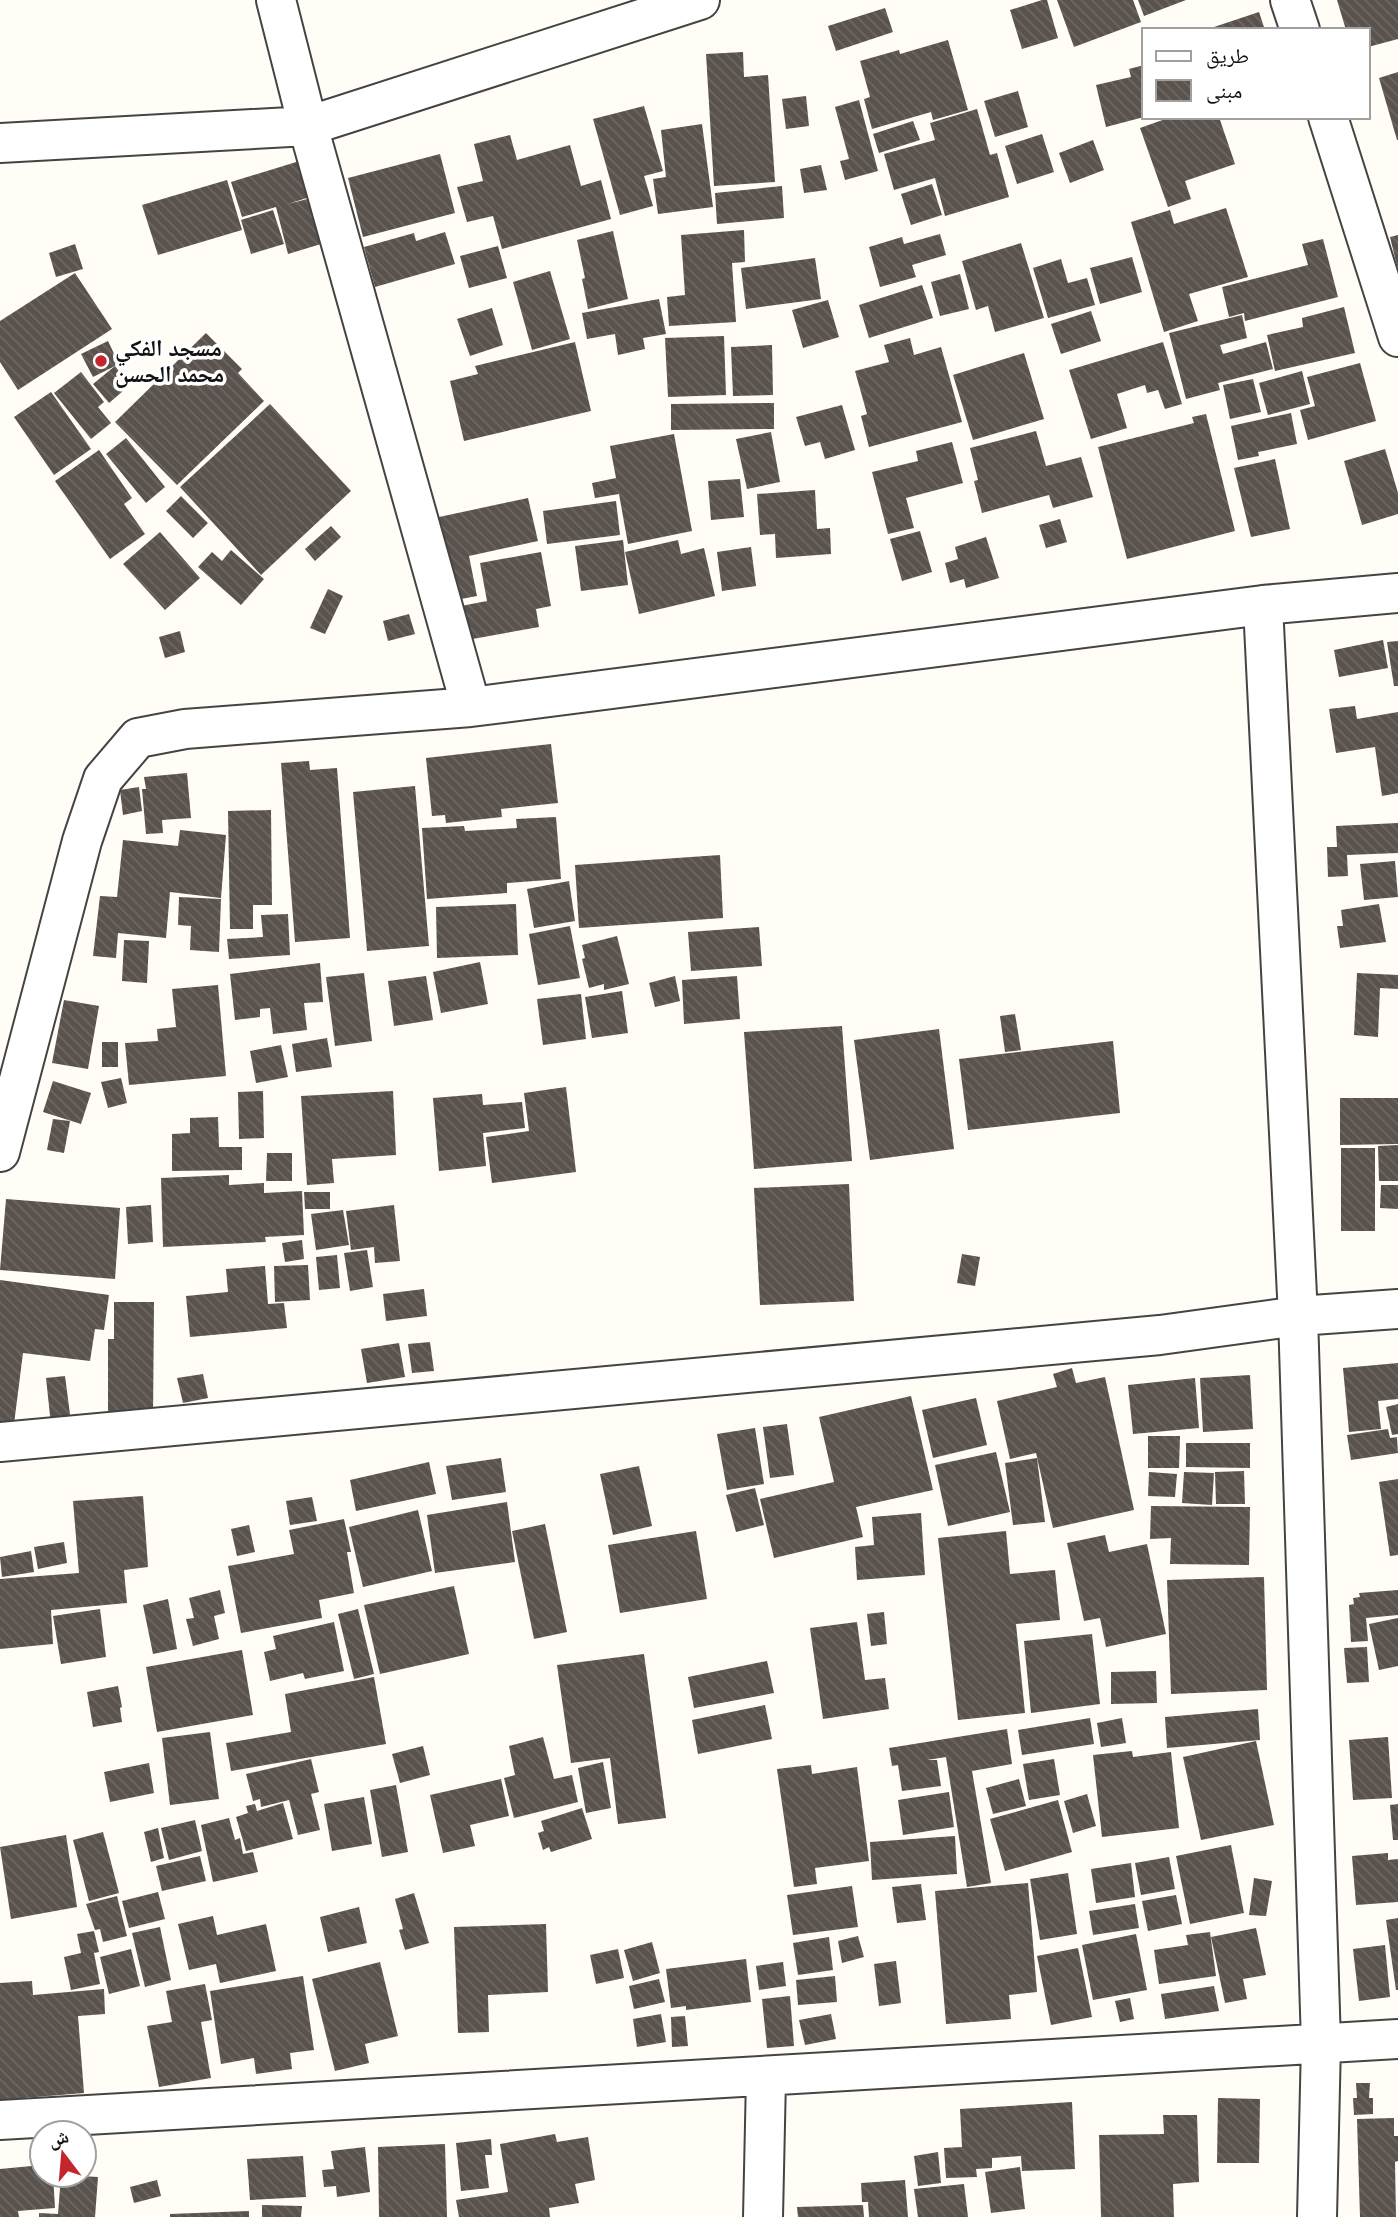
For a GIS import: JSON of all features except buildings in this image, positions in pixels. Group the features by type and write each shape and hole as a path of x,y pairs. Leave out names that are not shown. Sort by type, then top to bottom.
{"street":[{"path":"276,0 308,126 471,707"},
{"path":"0,143 308,126 700,0"},
{"path":"1290,0 1299,28"},
{"path":"1329,119 1398,337"},
{"path":"0,1152 82,841 103,779 138,738 185,729 471,707 1263,605 1398,593"},
{"path":"1263,605 1298,1317 1321,2043 1317,2217"},
{"path":"0,1442 1146,1337 1298,1317 1398,1309"},
{"path":"0,2120 766,2078 1398,2039"},
{"path":"763,2217 766,2078"}],"place":[{"name":"مسجد الفكي محمد الحسن","path":"101,361"}]}
